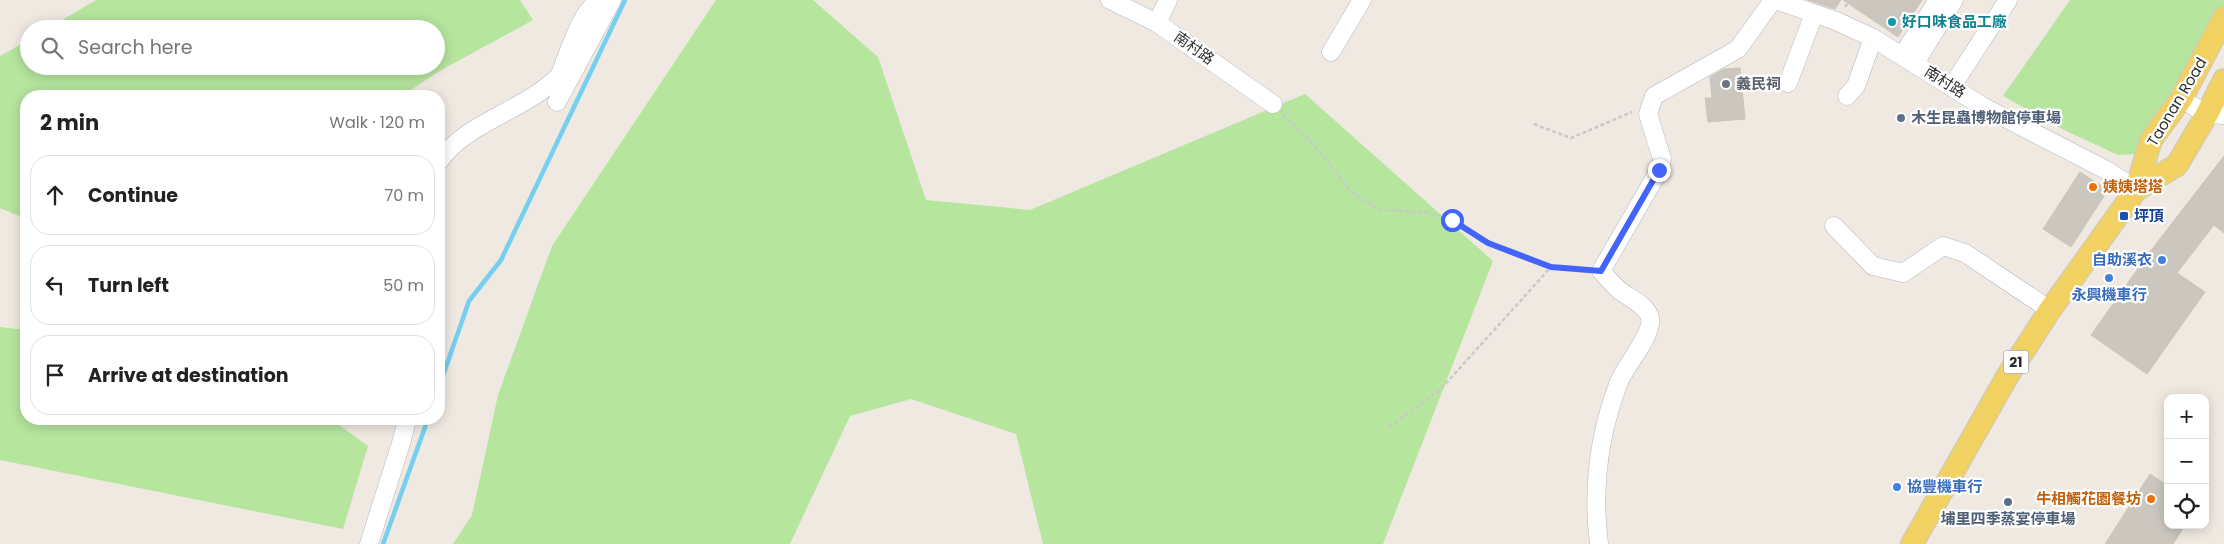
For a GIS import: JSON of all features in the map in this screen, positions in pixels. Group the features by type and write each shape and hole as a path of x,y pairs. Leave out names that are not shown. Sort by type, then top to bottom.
{"main road":[{"name":"Taonan Road","path":"1912,544 2008,375 2050,310 2136,190 2151,140 2181,99 2224,18"},
{"name":"Taonan Road","path":"2136,190 2176,165 2216,114 2224,80"}],"street":[{"path":"445,153 472,130 535,94 559,77 591,4 600,0"},
{"path":"557,102 612,0"},
{"name":"南村路","path":"1110,0 1157,23 1273,104"},
{"path":"1157,23 1168,0"},
{"path":"1331,52 1362,0"},
{"path":"1599,544 1595,512 1601,440 1620,381 1649,330 1651,319 1647,310 1619,290 1601,271 1662,167 1662,159 1648,114 1650,104 1654,96 1738,49 1774,0"},
{"name":"南村路","path":"1774,0 1873,38 1943,84 2108,171 2136,190"},
{"path":"1909,60 1938,0"},
{"path":"1909,60 1954,0"},
{"path":"1943,84 2008,0"},
{"path":"1788,83 1814,14"},
{"path":"1847,96 1856,86 1873,38"},
{"path":"2181,99 2216,114"},
{"path":"1834,226 1873,266 1903,273 1943,246 1965,253 2050,310"},
{"path":"369,544 406,425"}],"path":[{"path":"1273,104 1316,147 1352,193 1380,210 1424,212 1452,220 1488,243 1551,267 1601,271"},
{"path":"1534,124 1571,138 1650,104"},
{"path":"1389,427 1440,390 1551,267"}],"green space":[{"path":"96,0 520,0 533,20 445,68 445,20 62,20"},
{"path":"716,0 813,0 878,57 926,200 1030,210 1305,94 1493,261 1383,544 1043,544 1016,434 911,399 850,416 790,544 453,544 472,515 498,395 552,246"},
{"path":"2070,0 2224,0 2224,10 2139,154 2118,155 2062,129 2003,96"},
{"path":"20,45 20,75 433,75 411,90 20,90 20,216 0,208 0,56"},
{"path":"0,327 20,329 20,425 339,425 368,446 343,529 0,460"}],"building":[{"path":"1808,0 1841,0 1835,9"},
{"name":"好口味食品工廠","path":"1843,0 1922,0 1898,37"},
{"name":"義民祠","path":"1740,68 1745,119 1708,122 1705,98 1712,98 1710,77 1724,69"},
{"path":"2224,156 2224,233 2214,225 2177,273 2205,292 2147,374 2091,335 2149,253"},
{"path":"2080,172 2108,190 2071,247 2043,229"},
{"name":"牛相觸花園餐坊","path":"2150,474 2164,483 2164,529 2182,529 2173,544 2105,544"}],"waterway":[{"path":"445,370 469,301 501,260 625,0"},
{"path":"383,544 426,425"}],"place":[{"name":"好口味食品工廠","path":"1892,22"},
{"name":"義民祠","path":"1726,84"},
{"name":"木生昆蟲博物館停車場","path":"1901,118"},
{"name":"姨姨塔塔","path":"2093,187"},
{"name":"坪頂","path":"2124,216"},
{"name":"自助溪衣","path":"2162,260"},
{"name":"永興機車行","path":"2109,278"},
{"name":"協豐機車行","path":"1897,487"},
{"name":"牛相觸花園餐坊","path":"2151,499"},
{"name":"埔里四季蒸宴停車場","path":"2008,502"}],"route":[{"path":"1452,220 1488,243 1551,267 1601,271 1630,224 1659,170"}]}
